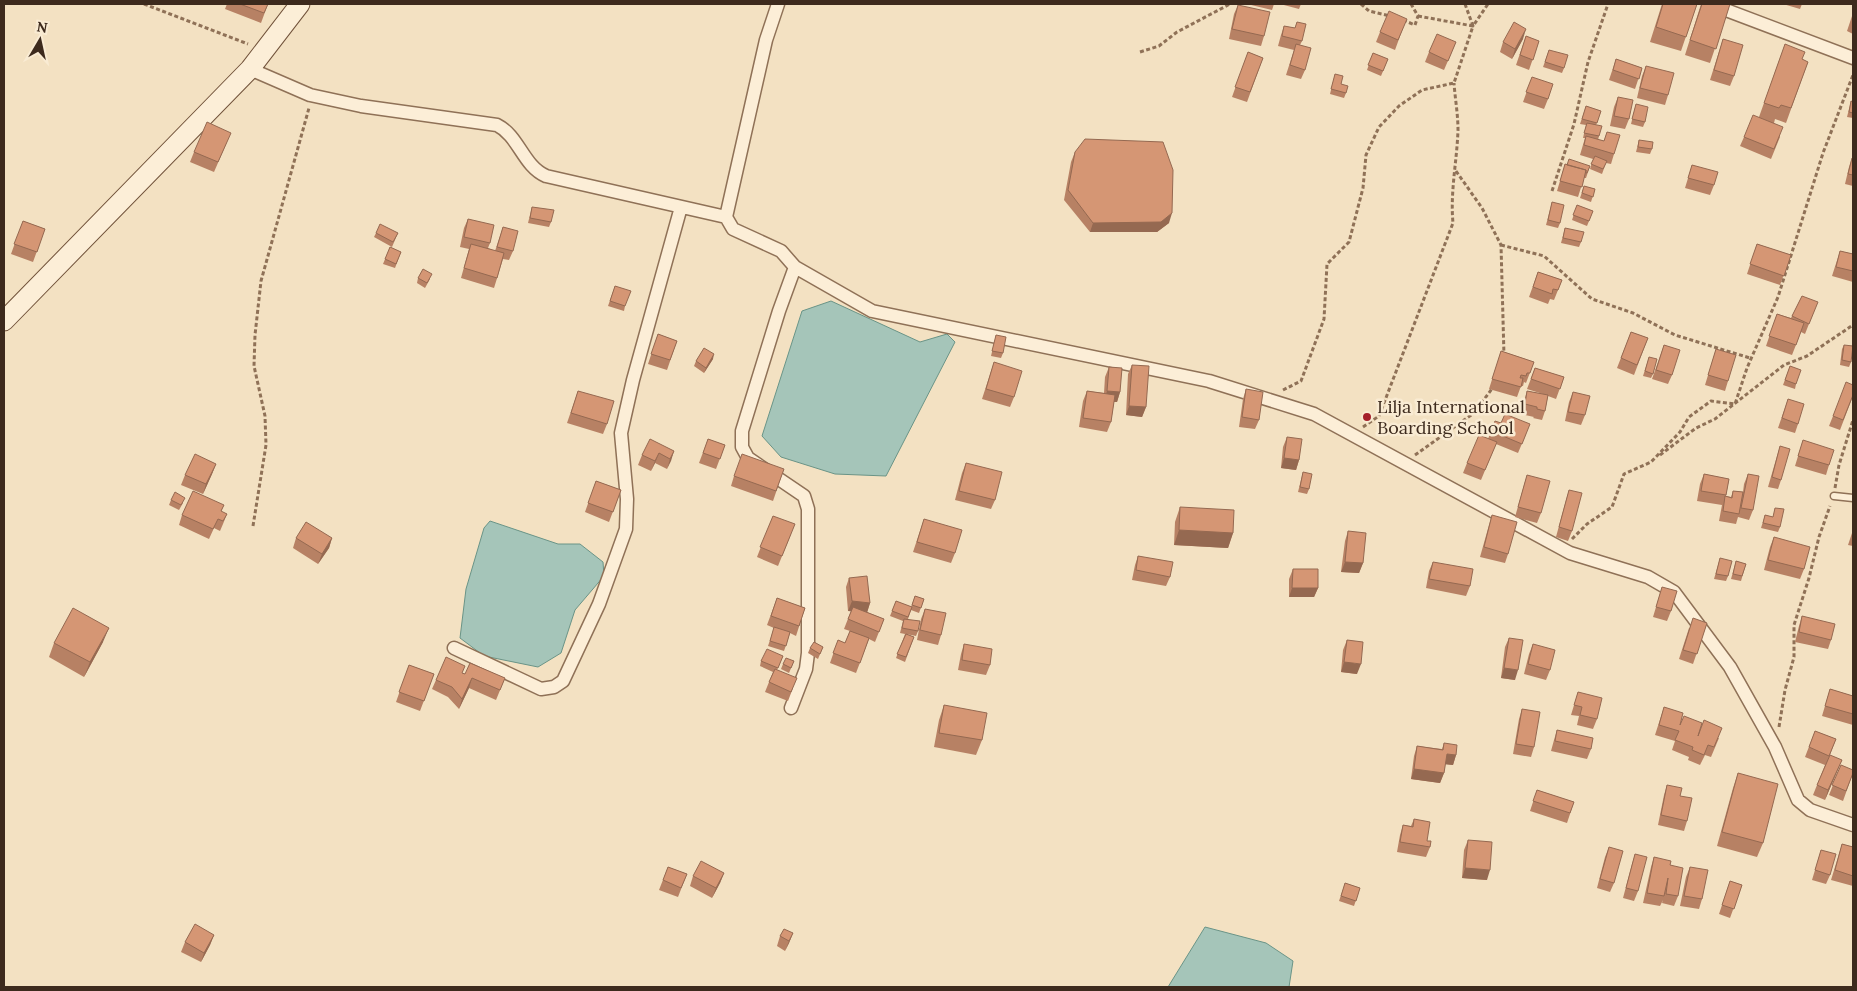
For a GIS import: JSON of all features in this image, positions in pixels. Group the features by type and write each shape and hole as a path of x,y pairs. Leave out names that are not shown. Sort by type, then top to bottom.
{"main road":[{"path":"4,321 250,70 300,4"}],"street":[{"path":"726,217 766,40 778,4"},
{"path":"1710,4 1853,58"},
{"path":"250,70 310,95 362,106 497,125 507,132 537,172 726,217 733,228 781,251 796,267 872,311 1209,381 1314,414 1562,549 1648,577 1674,592 1730,667 1775,747 1798,800 1802,805 1853,825"},
{"path":"454,648 541,689 554,687 563,681 599,604 626,529 627,499 621,433 633,380 681,206"},
{"path":"792,708 806,669 808,653 808,509 804,496 748,458 742,447 742,431 779,311 796,267"}],"lane":[{"path":"1834,496 1853,498"}],"path":[{"path":"144,4 266,50"},
{"path":"1140,52 1159,46 1177,32 1230,4"},
{"path":"1361,4 1369,11 1394,17 1415,25 1418,16 1411,4"},
{"path":"1465,4 1474,26"},
{"path":"1353,435 1379,416 1453,223 1451,200 1456,170 1458,127 1454,83 1474,26 1488,4"},
{"path":"1552,191 1574,124 1588,62 1608,4"},
{"path":"1418,16 1474,26"},
{"path":"1735,404 1750,358 1778,297 1823,153 1853,75"},
{"path":"1265,399 1301,381 1324,319 1327,264 1349,242 1362,188 1366,155 1379,128 1399,106 1422,90 1454,83"},
{"path":"253,526 266,445 265,416 254,366 255,335 261,281 309,111 310,95"},
{"path":"1456,170 1482,208 1501,245 1506,352 1502,361"},
{"path":"1501,245 1544,256 1592,299 1633,314 1675,336 1750,358"},
{"path":"1562,549 1586,524 1612,507 1624,474 1651,462 1696,428 1716,419 1784,364 1807,356 1853,325"},
{"path":"1404,463 1474,413 1493,388 1496,379"},
{"path":"1651,462 1680,432 1689,417 1711,401 1735,404"},
{"path":"1775,747 1784,690 1794,657 1794,625 1809,578 1819,537 1834,496 1839,465 1853,420"}],"shaded area":[{"path":"831,301 920,342 947,334 955,342 886,476 835,474 781,457 762,436 802,311"},
{"path":"490,521 558,544 580,544 603,562 604,576 575,610 561,653 538,667 484,656 460,638 466,589 484,528"},
{"path":"1205,927 1266,943 1293,961 1289,987 1168,987"}],"building":[{"path":"240,4 268,4 264,13"},
{"path":"1663,4 1697,4 1686,37 1656,27"},
{"path":"1702,4 1730,4 1716,49 1690,40"},
{"path":"1238,5 1270,12 1264,36 1232,29"},
{"path":"1389,11 1407,19 1398,40 1380,32"},
{"path":"1297,22 1306,24 1302,41 1282,36 1284,26 1295,28"},
{"path":"1514,22 1526,29 1515,49 1503,42"},
{"path":"1437,34 1456,42 1448,61 1429,52"},
{"path":"1526,36 1539,41 1533,60 1520,55"},
{"path":"1723,39 1743,45 1734,76 1714,70"},
{"path":"1296,44 1311,48 1305,70 1290,65"},
{"path":"1785,44 1805,52 1802,59 1808,62 1791,108 1781,105 1779,108 1764,103"},
{"path":"1549,50 1568,55 1564,68 1545,62"},
{"path":"1248,52 1263,58 1250,92 1235,87"},
{"path":"1373,53 1388,59 1383,71 1368,65"},
{"path":"1616,59 1642,68 1639,79 1613,70"},
{"path":"1646,66 1674,73 1668,95 1640,88"},
{"path":"1335,74 1343,76 1341,84 1348,86 1346,93 1331,89"},
{"path":"1532,77 1553,84 1548,99 1526,92"},
{"path":"1618,97 1633,100 1629,119 1614,116"},
{"path":"1851,101 1853,102 1853,113 1849,112"},
{"path":"1636,104 1648,107 1645,122 1632,119"},
{"path":"1586,106 1601,111 1597,123 1582,119"},
{"path":"1753,115 1783,127 1774,149 1744,137"},
{"path":"207,122 231,133 218,162 194,152"},
{"path":"1587,123 1602,126 1599,136 1584,133"},
{"path":"1607,132 1620,135 1614,154 1584,145 1586,136 1604,141"},
{"path":"1085,139 1163,142 1173,170 1172,213 1161,222 1093,223 1068,190 1075,152"},
{"path":"1639,140 1653,142 1652,149 1638,147"},
{"path":"1595,156 1607,161 1603,169 1591,164"},
{"path":"1853,158 1853,175 1848,174"},
{"path":"1569,159 1590,166 1587,173 1586,170 1567,165"},
{"path":"1565,164 1586,170 1582,187 1560,181"},
{"path":"1692,165 1718,172 1714,185 1688,178"},
{"path":"1584,186 1595,189 1593,197 1582,193"},
{"path":"1552,202 1564,205 1560,223 1548,220"},
{"path":"1577,205 1593,211 1589,221 1573,215"},
{"path":"532,207 554,210 551,222 530,218"},
{"path":"468,219 494,225 490,243 464,237"},
{"path":"23,221 45,229 37,252 14,244"},
{"path":"380,224 398,233 393,242 376,233"},
{"path":"503,227 518,231 513,251 497,247"},
{"path":"1565,228 1584,232 1581,242 1563,238"},
{"path":"471,244 504,253 497,278 464,268"},
{"path":"1757,244 1791,255 1784,276 1750,264"},
{"path":"390,247 401,252 396,264 385,259"},
{"path":"1840,251 1853,254 1853,271 1836,267"},
{"path":"423,269 432,274 427,283 418,278"},
{"path":"1538,272 1562,280 1558,290 1553,289 1552,294 1533,287"},
{"path":"615,286 631,291 625,306 610,301"},
{"path":"1802,296 1818,302 1809,324 1792,316"},
{"path":"1777,314 1804,323 1796,345 1769,336"},
{"path":"1631,332 1648,338 1637,365 1621,358"},
{"path":"658,334 677,341 670,360 651,354"},
{"path":"996,335 1006,337 1003,353 992,351"},
{"path":"1664,345 1680,350 1672,375 1656,370"},
{"path":"1844,345 1853,346 1851,362 1842,360"},
{"path":"704,348 714,354 706,368 696,361"},
{"path":"1716,349 1736,355 1728,381 1708,375"},
{"path":"1501,351 1534,362 1530,373 1527,373 1526,376 1521,375 1520,378 1523,378 1521,387 1492,379"},
{"path":"1649,357 1657,359 1653,374 1645,371"},
{"path":"994,362 1022,371 1014,397 986,389"},
{"path":"1132,365 1149,366 1146,407 1129,406"},
{"path":"1790,366 1801,370 1796,384 1785,380"},
{"path":"1109,367 1122,368 1120,392 1107,391"},
{"path":"1535,368 1564,377 1560,389 1531,379"},
{"path":"1846,382 1853,385 1853,395 1843,420 1833,416"},
{"path":"1246,389 1263,392 1259,420 1242,417"},
{"path":"578,391 614,401 607,424 571,413"},
{"path":"1087,391 1115,395 1111,422 1083,418"},
{"path":"1527,391 1548,395 1545,411 1525,404"},
{"path":"1573,392 1590,396 1585,415 1568,412"},
{"path":"1788,399 1804,404 1798,424 1782,418"},
{"path":"1505,414 1530,424 1522,444 1491,431 1495,421 1501,423"},
{"path":"1479,435 1497,442 1485,470 1467,463"},
{"path":"1287,437 1302,439 1299,460 1284,458"},
{"path":"650,439 674,451 670,459 659,453 655,461 642,455"},
{"path":"708,439 725,445 720,459 703,453"},
{"path":"1803,440 1834,450 1829,465 1798,456"},
{"path":"1780,446 1790,449 1781,480 1772,477"},
{"path":"195,454 216,464 206,484 185,475"},
{"path":"742,454 784,469 776,491 734,476"},
{"path":"966,463 1002,472 995,500 959,491"},
{"path":"1303,472 1312,474 1309,489 1300,487"},
{"path":"1704,474 1729,479 1726,495 1701,491"},
{"path":"1748,474 1759,476 1753,510 1741,508"},
{"path":"1527,475 1550,481 1541,513 1518,507"},
{"path":"596,481 621,490 613,512 588,503"},
{"path":"1569,490 1582,493 1572,531 1559,527"},
{"path":"193,491 224,505 221,511 227,514 223,521 218,519 213,529 182,515"},
{"path":"1733,491 1743,492 1739,514 1723,511 1725,496 1732,498"},
{"path":"175,492 185,498 181,505 171,500"},
{"path":"1180,507 1234,510 1233,533 1179,530"},
{"path":"1775,508 1784,509 1780,527 1763,523 1765,515 1773,517"},
{"path":"1492,515 1517,522 1508,554 1484,547"},
{"path":"773,516 795,524 782,556 760,547"},
{"path":"924,519 962,530 955,553 917,542"},
{"path":"306,522 332,538 322,554 296,538"},
{"path":"1348,531 1366,533 1363,563 1345,562"},
{"path":"1774,537 1810,547 1804,569 1768,560"},
{"path":"1138,556 1173,562 1170,577 1136,570"},
{"path":"1720,558 1732,561 1728,576 1716,574"},
{"path":"1736,561 1746,564 1742,576 1733,574"},
{"path":"1433,562 1473,569 1470,586 1429,579"},
{"path":"1293,569 1318,569 1318,588 1292,588"},
{"path":"867,576 870,603 852,601 849,578"},
{"path":"1662,587 1677,591 1671,611 1656,607"},
{"path":"915,596 924,599 921,608 912,605"},
{"path":"777,598 805,608 799,626 771,616"},
{"path":"896,601 912,607 908,617 892,611"},
{"path":"853,607 884,619 879,632 848,619"},
{"path":"73,608 109,628 90,662 54,643"},
{"path":"925,609 946,613 941,635 920,630"},
{"path":"1802,616 1835,624 1831,640 1799,632"},
{"path":"1693,618 1707,623 1697,654 1683,650"},
{"path":"904,619 920,621 918,631 902,628"},
{"path":"774,627 790,632 786,646 770,641"},
{"path":"850,631 869,638 860,663 833,653 838,640 845,643"},
{"path":"906,634 914,637 906,657 897,654"},
{"path":"1509,638 1523,640 1518,670 1504,668"},
{"path":"1347,640 1363,642 1361,664 1344,662"},
{"path":"814,642 823,647 820,654 810,648"},
{"path":"964,644 992,649 990,665 962,660"},
{"path":"1533,644 1555,650 1550,670 1528,664"},
{"path":"767,649 783,656 778,668 761,661"},
{"path":"446,657 465,666 462,673 465,674 470,663 505,678 500,690 472,678 462,699 452,687 436,680"},
{"path":"786,658 794,661 791,668 783,664"},
{"path":"409,665 434,674 424,701 399,692"},
{"path":"775,669 797,678 791,692 769,682"},
{"path":"1830,689 1853,696 1853,714 1825,706"},
{"path":"1578,692 1602,698 1597,719 1580,715 1582,707 1574,705"},
{"path":"944,705 987,713 982,740 939,733"},
{"path":"1664,707 1683,713 1680,725 1684,716 1702,723 1698,736 1704,720 1722,728 1714,747 1708,745 1704,755 1692,750 1693,747 1675,740 1679,731 1659,725"},
{"path":"1522,709 1540,712 1534,747 1516,744"},
{"path":"1557,730 1593,738 1591,749 1555,741"},
{"path":"1815,731 1836,739 1829,756 1809,747"},
{"path":"1444,743 1457,745 1456,755 1447,754 1444,773 1414,769 1417,746 1443,750"},
{"path":"1830,755 1842,760 1828,790 1817,785"},
{"path":"1841,765 1853,770 1846,791 1832,785"},
{"path":"1738,773 1778,784 1763,843 1722,832"},
{"path":"1667,785 1682,788 1680,796 1692,798 1687,821 1661,815"},
{"path":"1537,790 1574,802 1570,813 1533,801"},
{"path":"1414,819 1430,822 1427,841 1431,841 1430,847 1400,842 1403,825 1413,827"},
{"path":"1468,840 1492,842 1490,870 1465,868"},
{"path":"1842,844 1853,847 1853,876 1835,870"},
{"path":"1609,847 1623,851 1614,883 1600,879"},
{"path":"1821,850 1836,854 1830,875 1815,870"},
{"path":"1635,854 1647,857 1638,891 1626,888"},
{"path":"1654,857 1671,861 1670,865 1683,868 1678,896 1666,894 1668,878 1664,896 1647,893"},
{"path":"701,861 724,873 716,888 693,876"},
{"path":"668,867 687,874 681,888 663,880"},
{"path":"1690,867 1708,870 1702,899 1684,896"},
{"path":"1730,881 1742,885 1734,909 1722,905"},
{"path":"1345,883 1360,888 1356,901 1341,896"},
{"path":"195,924 214,935 204,953 185,942"},
{"path":"784,929 793,933 789,941 780,936"}],"place":[{"name":"Lilja International Boarding School","path":"1367,417"}]}
